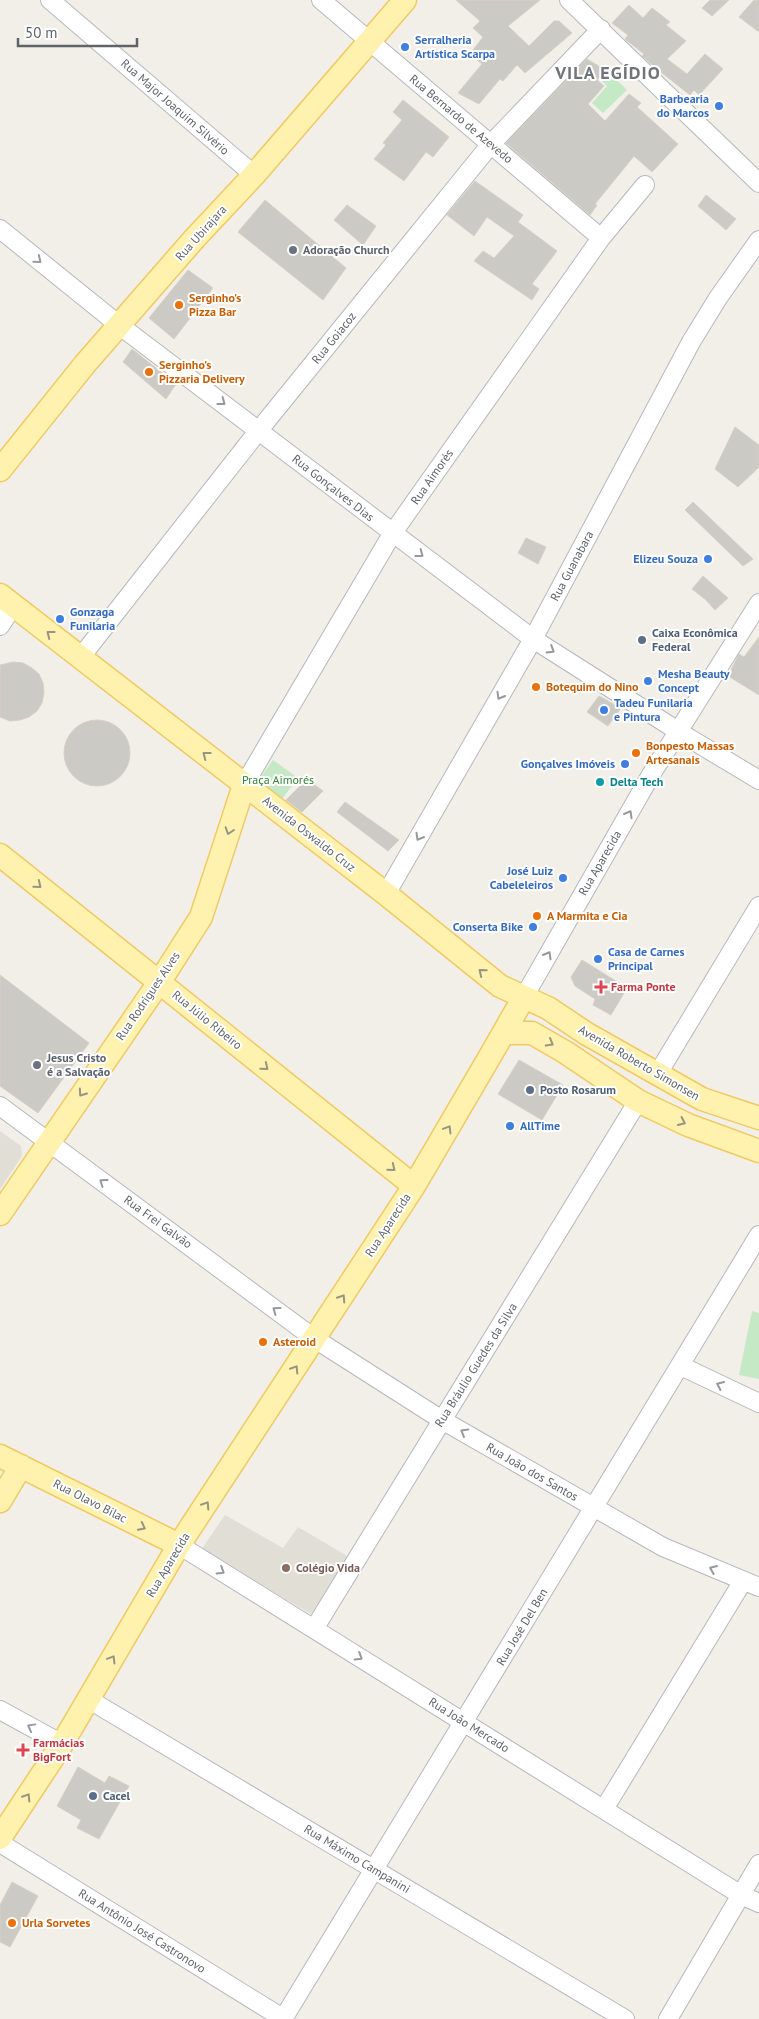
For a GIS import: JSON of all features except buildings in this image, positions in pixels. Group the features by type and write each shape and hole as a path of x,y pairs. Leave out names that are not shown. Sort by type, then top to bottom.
{"main road":[{"name":"Rua Ubirajara","path":"0,470 85,364 254,175 405,0"},
{"name":"Avenida Oswaldo Cruz","path":"7,601 386,894 500,986 524,997"},
{"name":"Rua Rodrigues Alves","path":"0,1214 48,1141 159,982 201,916 244,785"},
{"name":"Rua Júlio Ribeiro","path":"0,854 414,1186"},
{"name":"Rua Aparecida","path":"0,1838 62,1744 179,1546 414,1186 524,997"},
{"name":"Avenida Roberto Simonsen","path":"524,997 548,1008 587,1034 702,1099 759,1118"},
{"path":"504,1033 532,1033 638,1101 688,1125 759,1151"},
{"name":"Rua Olavo Bilac","path":"0,1456 179,1546"},
{"path":"0,1501 21,1466"}],"street":[{"name":"Rua Major Joaquim Silvério","path":"50,0 254,175"},
{"name":"Rua Bernardo de Azevedo","path":"321,0 601,238"},
{"path":"569,0 759,183"},
{"name":"Rua Goiacoz","path":"80,658 259,430 491,144 601,29"},
{"name":"Rua Aimorés","path":"244,785 392,534 601,238 645,185"},
{"name":"Rua Gonçalves Dias","path":"0,229 120,325 392,534 533,638 678,731 759,780"},
{"name":"Rua Guanabara","path":"386,894 533,638 690,342 759,240"},
{"path":"0,626 7,601"},
{"name":"Rua Aparecida","path":"524,997 678,731 759,603"},
{"path":"656,1074 759,906"},
{"name":"Rua Bráulio Guedes da Silva","path":"314,1629 638,1101"},
{"name":"Rua Frei Galvão","path":"0,1106 315,1338"},
{"name":"Rua José Del Ben","path":"284,2019 681,1366 759,1234"},
{"name":"Rua João dos Santos","path":"315,1338 442,1420 663,1547 751,1584"},
{"path":"681,1366 759,1404"},
{"name":"Rua João Mercado","path":"179,1546 741,1894 759,1903"},
{"path":"604,1809 751,1584"},
{"name":"Rua Máximo Campanini","path":"88,1699 625,2019"},
{"path":"0,1710 62,1744"},
{"name":"Rua Antônio José Castronovo","path":"0,1843 284,2019"},
{"path":"668,2019 759,1864"}],"shaded area":[{"path":"0,1131 21,1146 22,1156 0,1189"},
{"name":"Colégio Vida","path":"225,1515 283,1548 298,1527 349,1557 311,1614 201,1550"}],"green space":[{"path":"609,72 627,90 603,113 592,103 607,86 600,79"},
{"name":"Praça Aimorés","path":"273,760 298,778 282,799 257,782"},
{"path":"752,1311 759,1313 759,1379 739,1375"}],"place":[{"name":"Serralheria Artística Scarpa","path":"405,47"},
{"name":"Barbearia do Marcos","path":"719,106"},
{"name":"Adoração Church","path":"293,250"},
{"name":"Serginho's Pizza Bar","path":"179,305"},
{"name":"Serginho's Pizzaria Delivery","path":"149,372"},
{"name":"Elizeu Souza","path":"708,559"},
{"name":"Gonzaga Funilaria","path":"60,619"},
{"name":"Caixa Econômica Federal","path":"642,640"},
{"name":"Mesha Beauty Concept","path":"648,681"},
{"name":"Botequim do Nino","path":"536,687"},
{"name":"Tadeu Funilaria e Pintura","path":"604,710"},
{"name":"Bonpesto Massas Artesanais","path":"636,753"},
{"name":"Gonçalves Imóveis","path":"625,764"},
{"name":"Delta Tech","path":"600,782"},
{"name":"José Luiz Cabeleleiros","path":"563,878"},
{"name":"A Marmita e Cia","path":"537,916"},
{"name":"Conserta Bike","path":"533,927"},
{"name":"Casa de Carnes Principal","path":"598,959"},
{"name":"Farma Ponte","path":"601,987"},
{"name":"Jesus Cristo é a Salvação","path":"37,1065"},
{"name":"Posto Rosarum","path":"530,1090"},
{"name":"AllTime","path":"510,1126"},
{"name":"Asteroid","path":"263,1342"},
{"name":"Colégio Vida","path":"286,1568"},
{"name":"Farmácias BigFort","path":"23,1750"},
{"name":"Cacel","path":"93,1796"},
{"name":"Urla Sorvetes","path":"12,1923"}],"district":[{"name":"VILA EGÍDIO","path":"608,73"}]}
